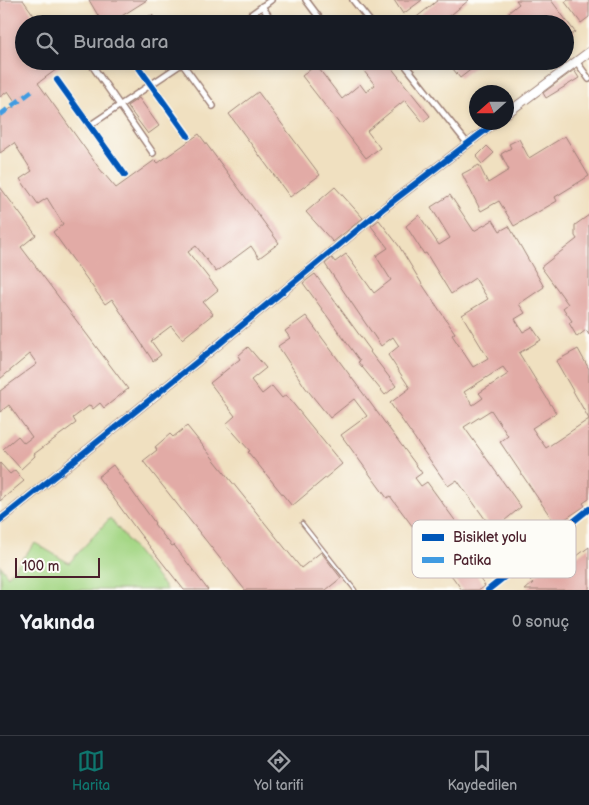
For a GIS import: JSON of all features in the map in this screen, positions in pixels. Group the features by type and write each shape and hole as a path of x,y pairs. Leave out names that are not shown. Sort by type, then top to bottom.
{"street":[{"path":"250,15 271,0"},
{"path":"306,0 317,15"},
{"path":"352,0 364,15"},
{"path":"262,6 268,15"},
{"path":"589,52 576,61 589,79"},
{"path":"95,70 154,153"},
{"path":"140,70 188,136"},
{"path":"89,126 172,70"},
{"path":"188,70 213,106"},
{"path":"409,70 467,143"},
{"path":"514,108 564,70"},
{"path":"57,80 125,175"},
{"path":"0,520 485,130"},
{"path":"575,520 589,509"},
{"path":"488,590 503,578"}],"lane":[{"path":"302,523 355,590"}],"green space":[{"path":"110,518 167,590 0,590 0,565 8,576 35,543 69,563"}],"building":[{"path":"0,0 23,0 34,15 15,15 15,70 56,70 38,83 99,168 116,188 155,160 158,163 199,134 279,243 259,258 251,246 216,272 196,246 188,252 218,290 203,302 213,314 182,339 171,326 151,341 161,355 153,361 112,299 105,304 53,232 63,224 47,198 38,204 20,179 32,171 14,143 0,153 0,116 17,104 8,91 0,97"},
{"path":"89,0 147,0 123,15 98,15"},
{"path":"394,0 422,0 403,14"},
{"path":"438,0 469,0 451,15 419,15"},
{"path":"516,0 551,0 562,15 505,15 519,4"},
{"path":"568,0 589,0 589,17 581,23 565,2"},
{"path":"310,70 320,70 342,99 360,84 366,92 375,85 363,70 393,70 430,116 423,122 405,100 367,131 380,148 366,158 302,76"},
{"path":"454,70 470,70 460,78"},
{"path":"574,70 579,78 546,98 543,93"},
{"path":"258,92 320,175 290,197 229,114"},
{"path":"139,98 159,126 148,134 127,106"},
{"path":"565,136 589,176 555,197 557,201 514,226 499,201 481,211 462,174 479,165 488,183 509,170 501,154 511,148 509,144 519,139 529,158"},
{"path":"487,146 494,153 482,164 476,157"},
{"path":"0,187 36,235 21,247 128,389 104,408 100,403 93,409 90,405 73,418 76,423 34,454 35,456 21,469 3,449 18,436 24,443 32,437 9,405 0,412 0,391 37,364 30,354 0,379"},
{"path":"335,187 363,218 333,242 306,212"},
{"path":"450,195 474,231 493,220 500,231 509,226 544,287 519,304 525,313 515,319 523,332 532,327 541,340 519,353 556,413 532,428 546,448 589,419 589,499 583,503 585,506 564,520 553,520 500,442 508,436 491,410 464,427 521,507 505,520 486,520 457,480 448,486 390,403 410,388 388,355 399,346 393,337 381,346 325,264 332,258 335,262 346,254 374,293 391,280 376,256 388,248 371,226 379,220 399,246 455,333 452,335 473,367 488,358 462,315 488,299 475,278 451,294 426,253 424,254 406,226 419,215 439,245 450,238 431,207","holes":["503,367 508,374 479,393 483,398 473,405 464,392"]},
{"path":"589,215 589,335 586,330 577,337 569,323 572,321 563,308 568,304 541,267 577,239 575,236 575,225"},
{"path":"315,274 396,386 385,395 358,362 360,361 303,283"},
{"path":"306,316 422,473 415,478 421,486 427,482 455,520 412,520 412,526 390,496 387,498 341,435 367,416 354,399 330,418 305,387 278,346 290,338 285,331"},
{"path":"248,347 266,368 251,380 262,394 272,386 282,398 286,395 342,464 292,506 248,452 250,451 226,424 235,416 210,383 240,359 238,356"},
{"path":"578,349 589,369 589,419 556,361"},
{"path":"187,426 301,568 321,552 341,578 326,590 245,590 143,461 157,450 155,447 170,434 173,437"},
{"path":"0,463 10,474 15,470 24,481 0,501"},
{"path":"113,465 154,524 172,546 174,545 208,590 184,590 139,533 98,477"},
{"path":"589,547 589,590 525,590 533,583 530,580 532,578 576,578 576,555 577,556"},
{"path":"453,578 479,578 485,586 480,590 462,590"}],"marked path":[{"path":"0,115 36,88"}],"cycle path":[{"path":"140,70 188,136"},
{"path":"57,80 125,175"},
{"path":"0,520 218,345 385,207 486,130"},
{"path":"575,520 589,509"},
{"path":"488,590 503,578"}]}
